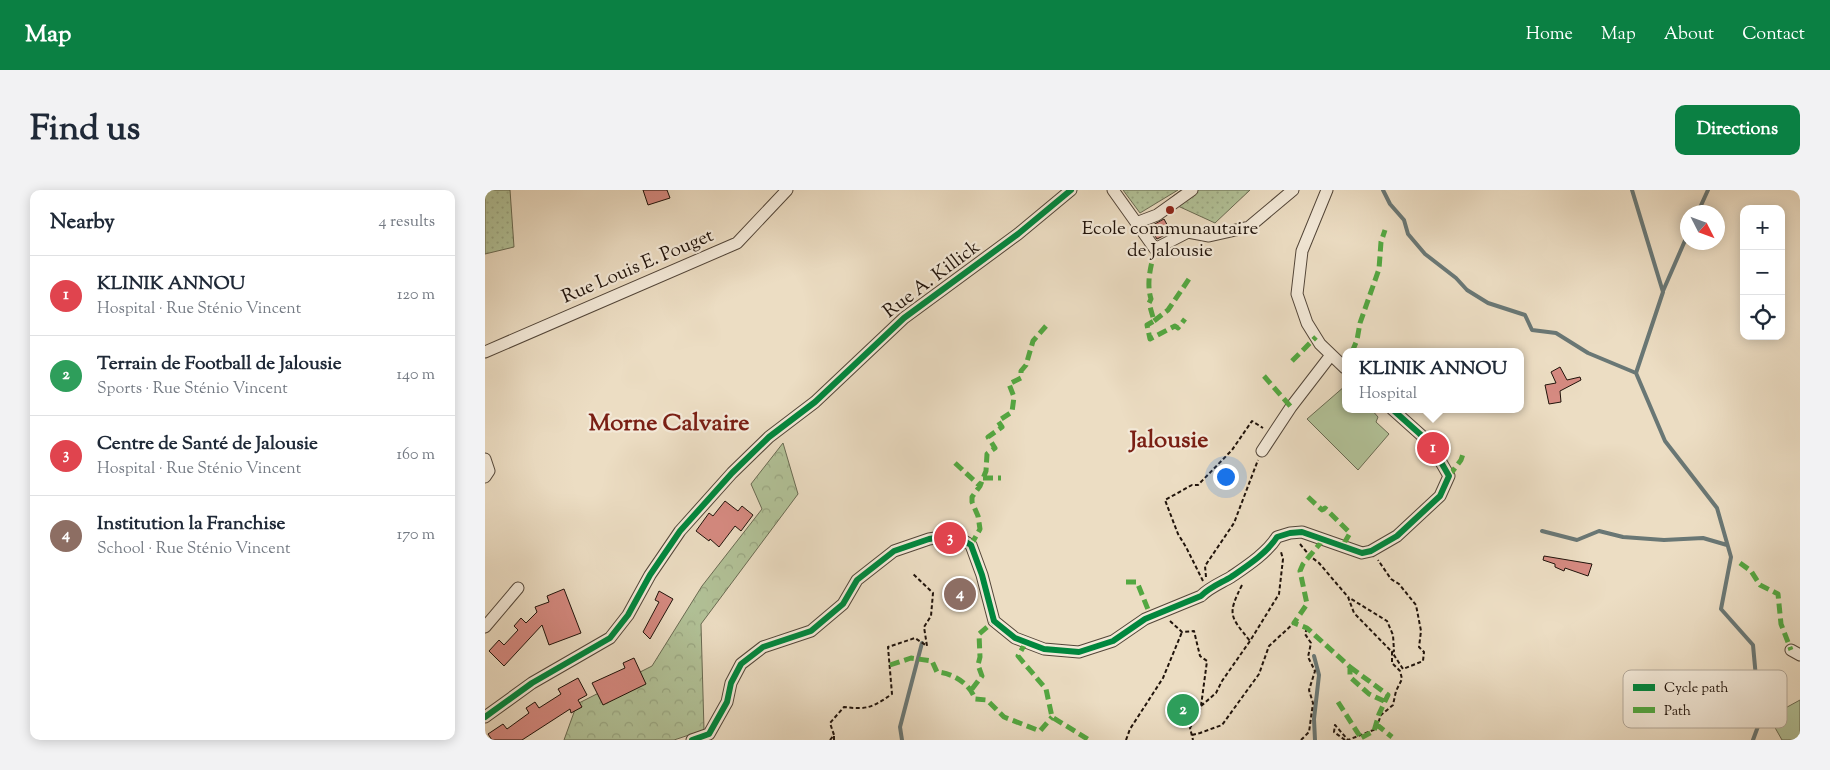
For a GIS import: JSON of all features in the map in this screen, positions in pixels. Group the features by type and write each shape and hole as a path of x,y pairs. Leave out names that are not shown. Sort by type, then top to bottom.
{"street":[{"name":"Rue Louis E. Pouget","path":"485,352 737,243 787,190"},
{"name":"Rue A. Killick","path":"485,717 532,683 610,638 628,615 650,575 680,531 732,473 769,437 815,402 904,318 1018,234 1071,190"},
{"path":"1113,190 1155,250 1188,232 1209,236 1249,228 1293,190"},
{"path":"1136,223 1157,215 1192,190"},
{"path":"1327,190 1302,251 1297,294 1307,323 1320,344 1342,365"},
{"path":"1262,451 1291,407 1331,354"},
{"path":"691,740 709,734 727,702 731,683 741,664 763,647 811,631 843,604 857,580 894,551 929,539 954,535 971,546 982,575 993,621 1015,638 1044,649 1079,652 1113,642 1145,619 1201,596 1207,590 1231,577 1253,560 1271,546 1277,537 1301,532 1361,553 1372,550 1397,536 1440,496 1449,476 1430,443 1396,413"},
{"path":"485,459 489,471 485,477"},
{"path":"485,627 518,588"}],"path":[{"path":"1207,590 1178,534 1165,500 1193,485 1198,485 1232,450 1252,420 1273,435"},
{"path":"1207,590 1205,566 1234,523 1262,451"},
{"path":"1290,533 1348,596 1387,621 1393,635 1394,650 1391,652 1392,663 1400,671 1402,679 1396,691 1393,705 1381,714 1376,729 1348,740 1335,726 1334,732 1345,740"},
{"path":"1201,706 1216,693 1279,594 1283,560 1277,537"},
{"path":"1348,596 1354,613 1391,652 1403,669 1423,661 1424,652 1419,647 1421,631 1416,605 1399,584 1391,579 1372,550"},
{"path":"832,740 834,735 829,723 844,707 864,709 892,694 888,647 915,638 927,646 924,627 931,616 933,593 912,573"},
{"path":"1243,581 1231,613 1235,622 1250,641"},
{"path":"1161,612 1182,632 1195,631 1200,656 1207,661 1201,706 1190,728 1193,740"},
{"path":"1192,735 1200,734 1222,725 1259,674 1269,646 1294,623"},
{"path":"1301,740 1309,732 1313,702 1309,690 1315,671 1308,657 1311,643 1305,634 1307,628"},
{"path":"1126,740 1129,729 1163,678 1182,632"}],"green space":[{"path":"485,190 510,190 514,247 485,254"},
{"path":"1123,190 1178,190 1140,213"},
{"path":"1181,190 1250,190 1215,223 1167,201"},
{"path":"1342,389 1342,413 1374,413 1378,417 1376,422 1389,434 1358,470 1307,419"},
{"path":"783,443 798,494 701,624 704,730 674,740 564,740 577,704 652,666 702,586 762,509 751,484"},
{"path":"1800,700 1800,740 1782,740 1775,728 1787,728 1787,707"}],"building":[{"path":"643,190 667,190 670,198 648,205"},
{"path":"1164,219 1171,232 1157,239 1149,227"},
{"path":"1560,367 1567,380 1580,377 1581,380 1560,391 1561,402 1549,404 1545,385 1556,383 1551,372"},
{"path":"725,501 738,511 742,506 753,515 741,531 735,526 719,547 696,531 709,513 713,516"},
{"path":"1544,556 1592,564 1588,576 1565,568 1564,571 1555,567 1555,564 1543,560"},
{"path":"564,589 581,633 549,645 542,625 504,666 489,651 499,640 504,645 518,630 514,626 521,618 526,623 537,612 535,607 549,602 547,596"},
{"path":"659,591 673,599 650,639 643,632 659,602 655,600"},
{"path":"634,658 646,684 603,705 592,683 625,668 623,663"},
{"path":"578,678 587,695 578,700 582,707 571,713 570,709 522,740 492,740 488,734 503,724 507,729 529,713 526,708 535,702 539,708 561,694 558,689"},
{"path":"1179,698 1196,711 1188,722 1170,708"}],"waterway":[{"path":"1383,190 1390,204 1404,220 1408,234 1425,254 1456,278 1467,290 1488,303 1525,315 1532,330 1556,333 1588,353 1636,373 1665,441 1717,508 1731,557 1721,609 1753,645 1755,670"},
{"path":"1632,190 1663,292 1636,373"},
{"path":"1701,205 1708,190"},
{"path":"1663,291 1681,250"},
{"path":"1542,531 1577,540 1599,531 1623,537 1664,540 1703,538 1727,545"},
{"path":"902,740 900,727 922,643"},
{"path":"1314,656 1319,675 1314,719 1315,740"},
{"path":"1753,740 1757,728"}],"marked path":[{"path":"1354,348 1360,323 1379,269 1381,242 1385,230"},
{"path":"1155,249 1149,280 1151,299 1149,303 1154,321 1147,325 1150,339 1175,326 1178,328 1185,319"},
{"path":"1154,321 1168,310 1189,279"},
{"path":"971,545 980,529 972,497 980,486 986,471 987,454 995,448 988,437 1002,427 998,421 1012,412 1014,397 1009,384 1021,378 1021,371 1026,365 1033,341 1046,326"},
{"path":"1292,361 1316,337"},
{"path":"1264,376 1291,407"},
{"path":"1449,476 1461,460 1464,451"},
{"path":"955,463 980,486"},
{"path":"983,478 1001,478"},
{"path":"1308,497 1322,510 1325,508 1350,533 1342,547"},
{"path":"1323,540 1303,564 1300,571 1307,604 1294,623 1307,628 1350,667 1350,677 1369,694 1384,701"},
{"path":"1740,563 1751,571 1760,585 1778,594 1781,624 1791,650"},
{"path":"1126,582 1137,582 1151,617"},
{"path":"972,689 982,676 978,665 980,657 979,634 994,621"},
{"path":"1026,642 1018,656 1046,689 1052,717 1089,740"},
{"path":"890,665 911,658 932,661 937,672 960,680 973,694 975,699 987,700 1004,717 1040,731 1052,717"},
{"path":"1350,667 1388,695 1379,714 1374,731 1361,738 1362,740"},
{"path":"1338,702 1361,738"},
{"path":"1376,724 1392,737"}],"cycle path":[{"path":"485,717 532,683 610,638 628,615 650,575 680,531 732,473 769,437 815,402 904,318 1018,234 1071,190"},
{"path":"692,740 709,734 727,702 731,683 741,664 763,647 811,631 843,604 857,580 894,551 929,539 954,535 971,545 982,575 994,621 1015,638 1044,649 1079,652 1113,641 1145,619 1201,596 1256,559 1277,537 1302,532 1362,553 1371,551 1397,536 1440,496 1449,476 1430,443 1396,413"}],"place":[{"name":"Ecole communautaire de Jalousie","path":"1170,210"},
{"name":"KLINIK ANNOU","path":"1433,448"},
{"name":"Centre de Santé de Jalousie","path":"950,538"},
{"name":"Institution la Franchise","path":"960,594"},
{"name":"Terrain de Football de Jalousie","path":"1183,710"}],"district":[{"name":"Morne Calvaire","path":"669,424"},
{"name":"Jalousie","path":"1169,441"}]}
